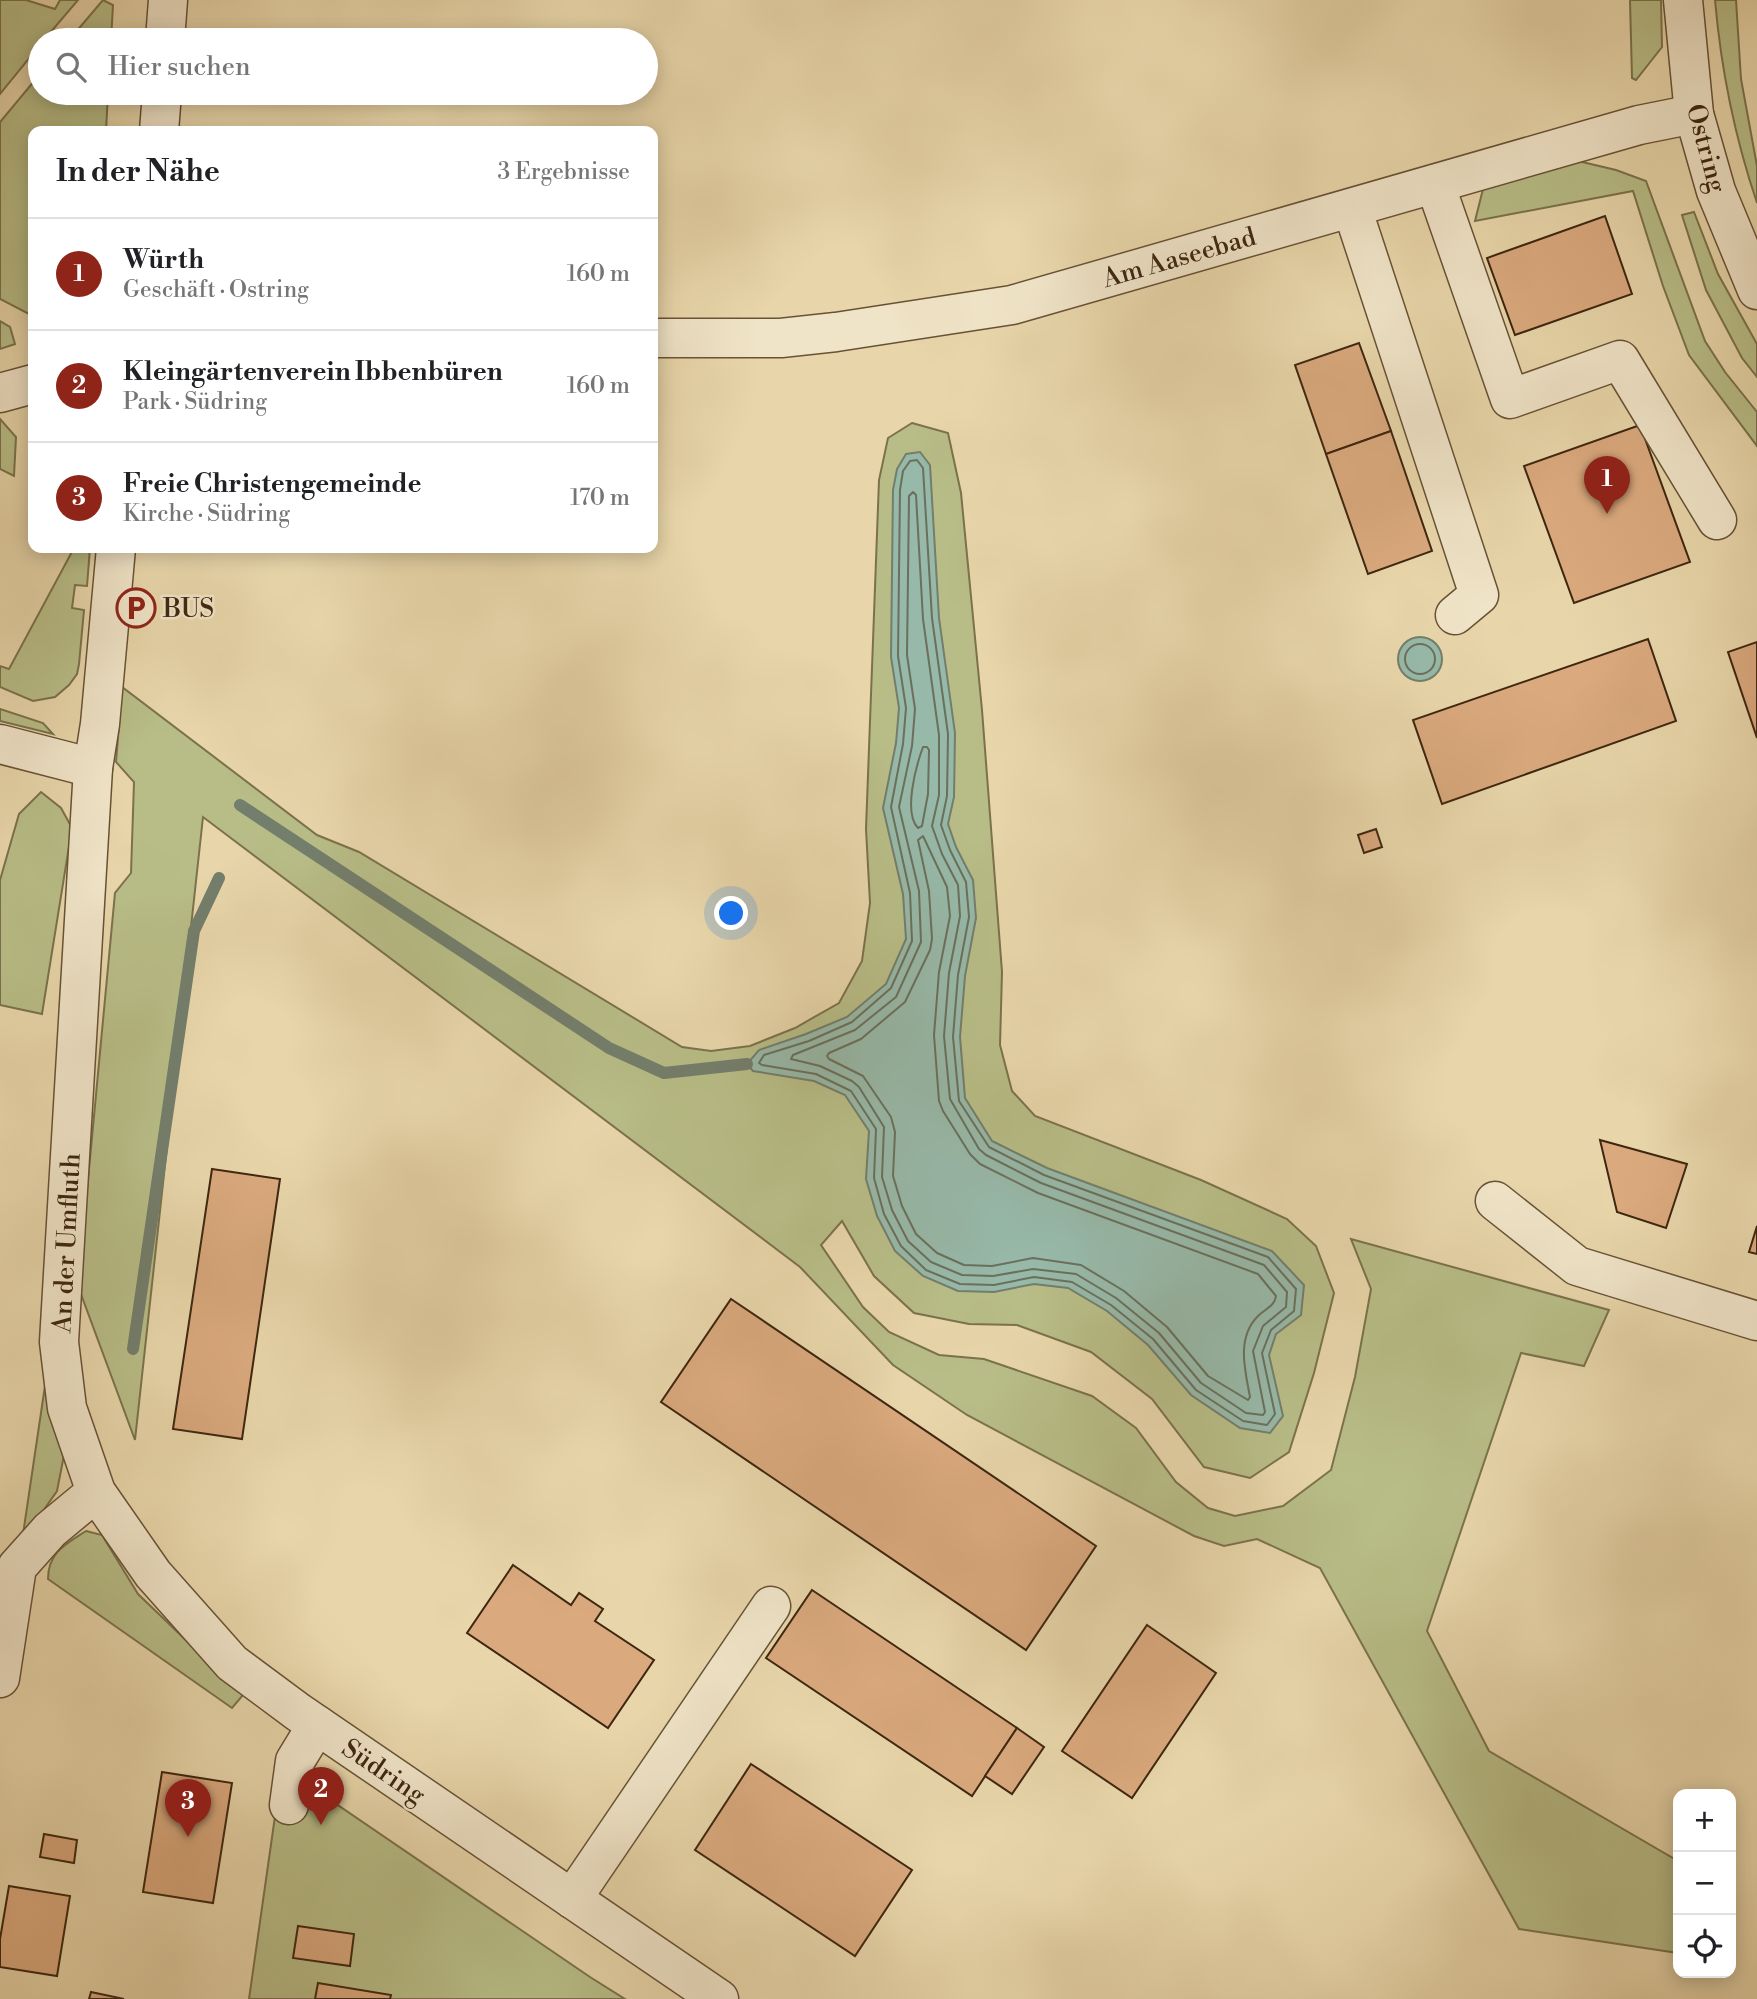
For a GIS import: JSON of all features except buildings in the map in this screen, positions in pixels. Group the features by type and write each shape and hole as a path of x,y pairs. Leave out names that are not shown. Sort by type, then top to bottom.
{"street":[{"path":"166,28 168,0"},
{"name":"Ostring","path":"1683,0 1694,114 1716,191 1757,290"},
{"path":"159,126 161,105"},
{"name":"Am Aaseebad","path":"658,338 781,338 1012,305 1639,125 1694,114"},
{"path":"1435,184 1510,399 1620,360 1717,520"},
{"path":"1352,208 1479,596 1455,615"},
{"path":"0,393 28,385"},
{"name":"An der Umfluth","path":"96,1492 67,1408 60,1342 93,768 100,724 116,553"},
{"path":"0,744 93,768"},
{"path":"1495,1200 1577,1266 1757,1321"},
{"path":"0,1678 17,1567 50,1530 96,1492"},
{"name":"Südring","path":"96,1492 153,1574 233,1663 317,1725 719,1999"},
{"path":"572,1899 771,1606"},
{"path":"289,1805 295,1761 317,1725"}],"green space":[{"path":"0,0 26,0 55,9 60,0 78,0 54,28 28,28 28,60 0,94"},
{"path":"103,0 113,5 112,28 79,28"},
{"path":"1630,0 1661,0 1662,47 1636,80 1632,78"},
{"path":"1715,0 1736,0 1741,79 1757,166 1757,203 1730,103"},
{"path":"28,88 28,105 107,105 106,126 28,126 28,313 0,299 0,122"},
{"path":"1578,161 1646,181 1705,341 1725,372 1757,412 1757,446 1689,355 1663,286 1633,191 1475,221 1484,185"},
{"path":"1694,212 1718,274 1757,344 1757,377 1742,358 1706,290 1682,215"},
{"path":"0,321 10,327 15,344 0,349"},
{"path":"0,419 16,437 14,476 0,469"},
{"path":"912,423 948,433 961,493 982,710 1002,972 1000,1045 1012,1091 1035,1116 1201,1180 1287,1219 1316,1246 1334,1293 1314,1373 1289,1452 1250,1478 1204,1467 1152,1399 1091,1352 1017,1325 969,1324 914,1313 874,1276 842,1221 821,1245 863,1307 889,1332 939,1355 984,1359 1092,1396 1136,1428 1176,1482 1208,1508 1235,1516 1283,1506 1331,1470 1355,1377 1371,1289 1351,1239 1609,1310 1584,1366 1521,1353 1427,1631 1489,1751 1673,1858 1673,1952 1519,1929 1320,1568 1257,1539 1224,1546 1194,1536 967,1415 893,1365 800,1267 203,817 135,1440 78,1286 115,893 131,873 134,782 116,762 122,687 317,835 359,852 682,1047 711,1051 750,1046 795,1028 839,1003 862,961 870,903 866,829 879,480 888,438"},
{"path":"71,553 90,553 87,586 75,585 72,608 84,610 77,674 55,697 33,701 0,687 0,666 9,669"},
{"path":"0,709 43,723 53,734 0,721"},
{"path":"41,792 61,808 72,828 42,1014 0,1005 0,880 19,814"},
{"path":"46,1379 65,1450 57,1491 22,1541"},
{"path":"86,1531 102,1535 138,1594 243,1695 232,1708 48,1579 55,1555"},
{"path":"282,1767 590,1977 625,1999 249,1999"}],"water":[{"path":"920,452 930,465 939,618 955,733 954,797 948,824 973,880 976,918 965,976 960,1037 965,1098 992,1141 1047,1168 1272,1251 1304,1285 1301,1315 1276,1334 1269,1355 1283,1416 1270,1433 1240,1428 1191,1395 1148,1345 1107,1311 1068,1288 1034,1284 994,1292 958,1291 923,1276 895,1251 877,1216 866,1179 869,1131 845,1095 814,1081 753,1071 747,1064 759,1050 847,1017 886,984 906,939 903,894 883,808 896,743 899,708 891,657 893,490 897,469 906,454"},
{"path":"1420,637 1436,643 1442,659 1436,675 1420,681 1404,675 1398,659 1404,643"}],"waterway":[{"path":"240,805 609,1048 664,1073 747,1064"},
{"path":"133,1349 194,931 219,878"}],"place":[{"name":"Würth","path":"1607,514"},
{"name":"BUS","path":"136,608"},
{"name":"Kleingärtenverein Ibbenbüren","path":"321,1825"},
{"name":"Freie Christengemeinde","path":"188,1837"}]}
